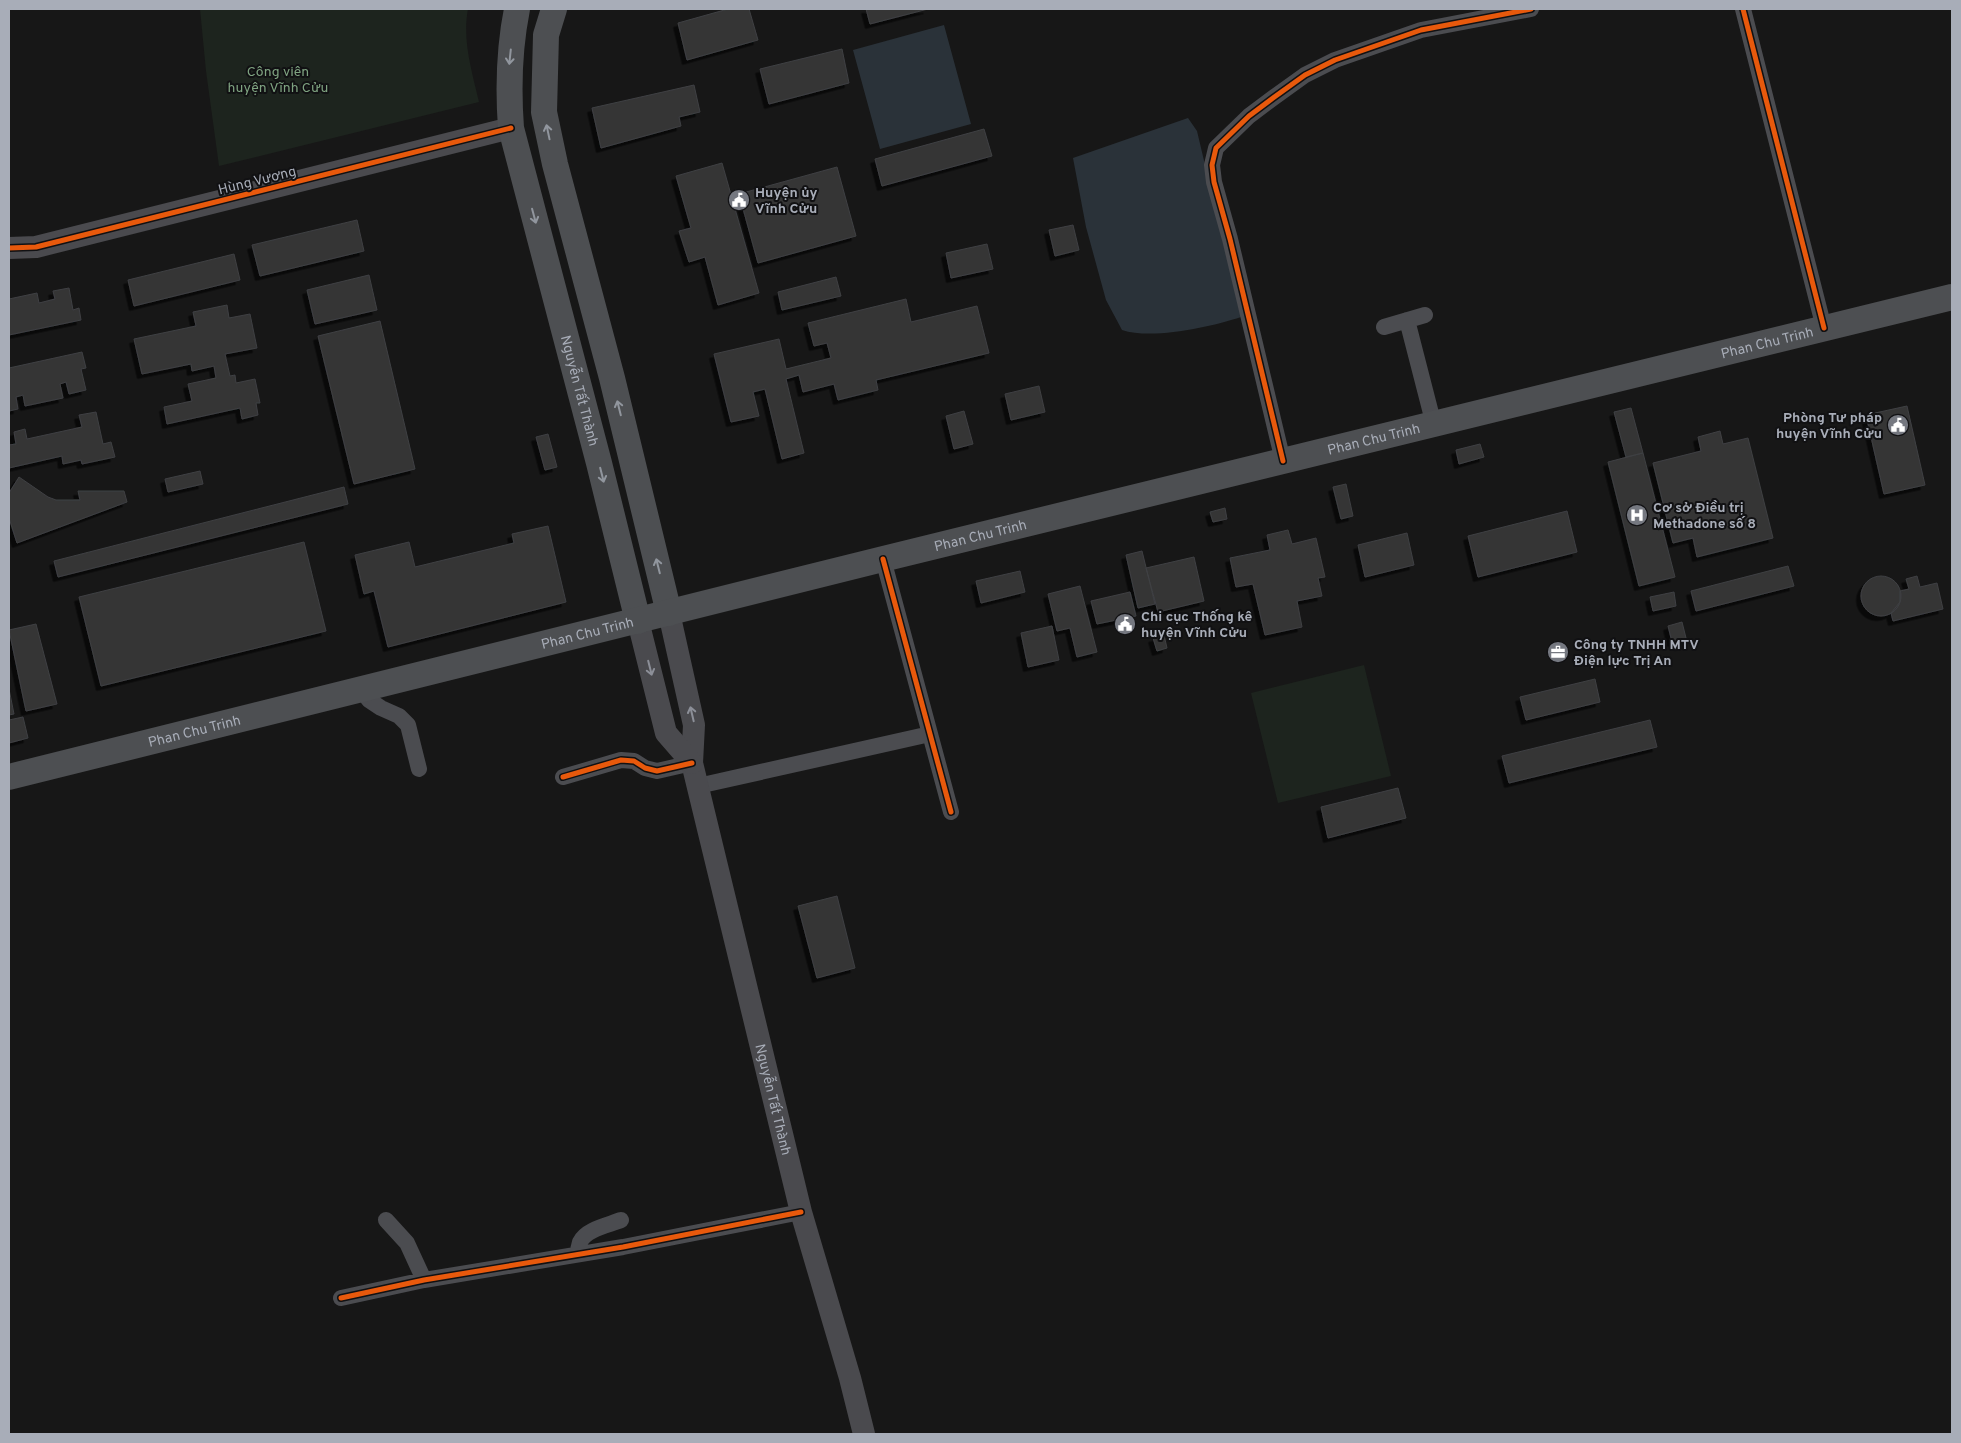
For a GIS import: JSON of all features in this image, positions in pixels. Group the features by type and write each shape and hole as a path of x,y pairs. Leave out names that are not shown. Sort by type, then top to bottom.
{"main road":[{"name":"Nguyễn Tất Thành","path":"517,9 509,62 508,89 511,128 666,733 692,763"},
{"name":"Nguyễn Tất Thành","path":"554,9 546,35 544,112 555,164 612,378 669,613 694,725 692,763 801,1212 850,1378 864,1434"},
{"name":"Hùng Vương","path":"9,248 36,247 511,128"},
{"path":"522,171 555,164"},
{"name":"Phan Chu Trinh","path":"9,777 883,559 1952,297"}],"street":[{"path":"1283,461 1230,239 1214,182 1212,165 1216,148 1249,116 1305,74 1334,60 1421,30 1531,9"},
{"path":"1743,9 1824,328"},
{"path":"1384,327 1425,315"},
{"path":"1407,320 1434,425"},
{"path":"883,559 951,812"},
{"path":"362,690 369,700 398,716 408,725 419,769"},
{"path":"698,786 930,734"},
{"path":"563,777 621,760 634,761 645,768 657,771 692,763"},
{"path":"341,1298 424,1280 578,1254 801,1212"},
{"path":"386,1220 407,1243 424,1280"},
{"path":"578,1254 580,1242 584,1237 621,1220"}],"green space":[{"name":"Công viên huyện Vĩnh Cửu","path":"200,9 468,9 466,21 467,44 479,102 219,166"},
{"path":"1364,665 1391,776 1278,803 1251,693"}],"shaded area":[{"path":"944,25 971,124 880,149 853,50"},
{"path":"1188,118 1197,131 1241,317 1214,325 1165,333 1134,333 1122,330 1106,300 1086,227 1073,158"}],"building":[{"path":"728,9 749,9 758,40 687,60 678,23"},
{"path":"866,9 928,9 870,24"},
{"path":"842,49 849,83 769,104 760,69"},
{"path":"694,85 700,112 679,117 681,126 601,148 592,108"},
{"path":"984,129 992,156 882,186 875,159"},
{"path":"722,163 759,293 718,305 705,257 689,262 679,231 691,228 676,176"},
{"path":"837,167 856,236 758,263 739,194"},
{"path":"357,220 364,251 260,276 252,245"},
{"path":"1073,225 1079,250 1055,256 1049,230"},
{"path":"987,244 993,269 951,278 946,253"},
{"path":"234,254 240,280 134,306 128,280"},
{"path":"369,275 377,310 315,324 307,290"},
{"path":"836,277 841,296 782,310 778,292"},
{"path":"69,288 73,310 79,308 81,320 9,335 9,299 37,293 39,303 55,299 53,291"},
{"path":"906,299 911,322 977,306 989,353 876,380 878,390 838,400 834,384 803,392 799,375 786,379 804,453 782,459 765,389 753,392 759,416 731,422 714,354 779,339 786,369 831,358 827,343 814,346 808,323"},
{"path":"227,305 229,318 250,314 257,348 225,354 230,376 235,375 236,383 255,379 260,403 256,403 258,415 242,419 240,408 167,424 164,407 192,401 188,384 216,378 214,366 192,371 191,364 142,374 134,339 196,326 193,312"},
{"path":"380,321 415,469 354,484 318,336"},
{"path":"82,352 86,368 81,369 86,390 69,394 66,382 60,384 63,398 25,406 23,395 16,397 18,409 9,411 9,368"},
{"path":"1039,386 1045,412 1011,420 1005,394"},
{"path":"1907,406 1925,485 1884,494 1866,415"},
{"path":"1631,408 1643,453 1626,457 1614,412"},
{"path":"964,411 973,444 954,449 946,416"},
{"path":"96,412 103,444 111,442 115,457 82,464 81,460 63,464 62,456 9,468 9,445 16,444 14,432 25,429 27,439 82,427 79,415"},
{"path":"1720,431 1723,444 1748,438 1773,538 1697,557 1693,538 1673,543 1653,463 1701,451 1698,437"},
{"path":"548,434 557,467 545,470 536,437"},
{"path":"1480,444 1484,457 1459,464 1456,450"},
{"path":"1643,453 1675,577 1639,586 1608,462"},
{"path":"200,471 203,484 168,492 165,479"},
{"path":"19,477 48,497 56,500 80,500 78,491 124,491 127,502 17,543 9,518 9,493"},
{"path":"1346,484 1353,516 1341,519 1333,487"},
{"path":"344,487 348,504 58,577 54,561"},
{"path":"1225,508 1227,519 1213,522 1210,512"},
{"path":"1567,511 1577,552 1478,577 1468,536"},
{"path":"548,526 566,602 388,647 374,591 364,594 355,555 409,542 415,567 514,543 512,534"},
{"path":"1288,530 1292,544 1316,538 1325,577 1318,578 1322,596 1297,601 1302,627 1265,635 1253,584 1236,587 1230,558 1270,550 1267,535"},
{"path":"1407,533 1414,565 1365,577 1358,545"},
{"path":"304,542 326,631 101,686 79,597"},
{"path":"1142,551 1155,604 1138,608 1126,555"},
{"path":"1194,557 1204,601 1158,612 1146,568"},
{"path":"1788,566 1794,586 1696,611 1691,591"},
{"path":"1020,571 1025,592 981,603 976,581"},
{"path":"1885,576 1892,579 1898,585 1901,596 1900,604 1892,613 1885,616 1877,616 1870,613 1862,604 1861,592 1864,585 1873,577"},
{"path":"1917,576 1920,587 1937,583 1943,609 1893,621 1891,613 1900,602 1900,591 1909,589 1906,579"},
{"path":"1080,586 1097,652 1077,657 1070,628 1057,631 1048,594"},
{"path":"1130,592 1136,616 1097,624 1091,601"},
{"path":"1674,592 1676,606 1653,611 1650,597"},
{"path":"1682,622 1686,638 1672,642 1668,626"},
{"path":"36,624 57,704 26,711 9,630"},
{"path":"1052,626 1059,660 1028,667 1021,633"},
{"path":"1164,635 1167,648 1157,651 1153,638"},
{"path":"1595,679 1600,702 1526,720 1520,697"},
{"path":"9,689 14,714 9,715"},
{"path":"23,717 28,738 9,743 9,720"},
{"path":"1650,720 1657,747 1509,783 1502,756"},
{"path":"1398,788 1406,818 1328,838 1321,807"},
{"path":"837,896 855,968 817,978 798,906"}],"cycle path":[{"path":"1283,461 1230,239 1214,182 1212,165 1216,148 1249,116 1273,98 1305,75 1335,60 1421,30 1531,9"},
{"path":"1743,9 1824,328"},
{"path":"9,248 36,247 511,128"},
{"path":"883,559 951,812"},
{"path":"563,777 621,760 634,761 645,768 657,771 692,763"},
{"path":"341,1298 424,1280 623,1247 801,1212"}],"place":[{"name":"Huyện ủy Vĩnh Cửu","path":"739,200"},
{"name":"Phòng Tư pháp huyện Vĩnh Cửu","path":"1898,425"},
{"name":"Cơ sở Điều trị Methadone số 8","path":"1637,515"},
{"name":"Chi cục Thống kê huyện Vĩnh Cửu","path":"1125,624"},
{"name":"Công ty TNHH MTV Điện lực Trị An","path":"1558,652"}]}
